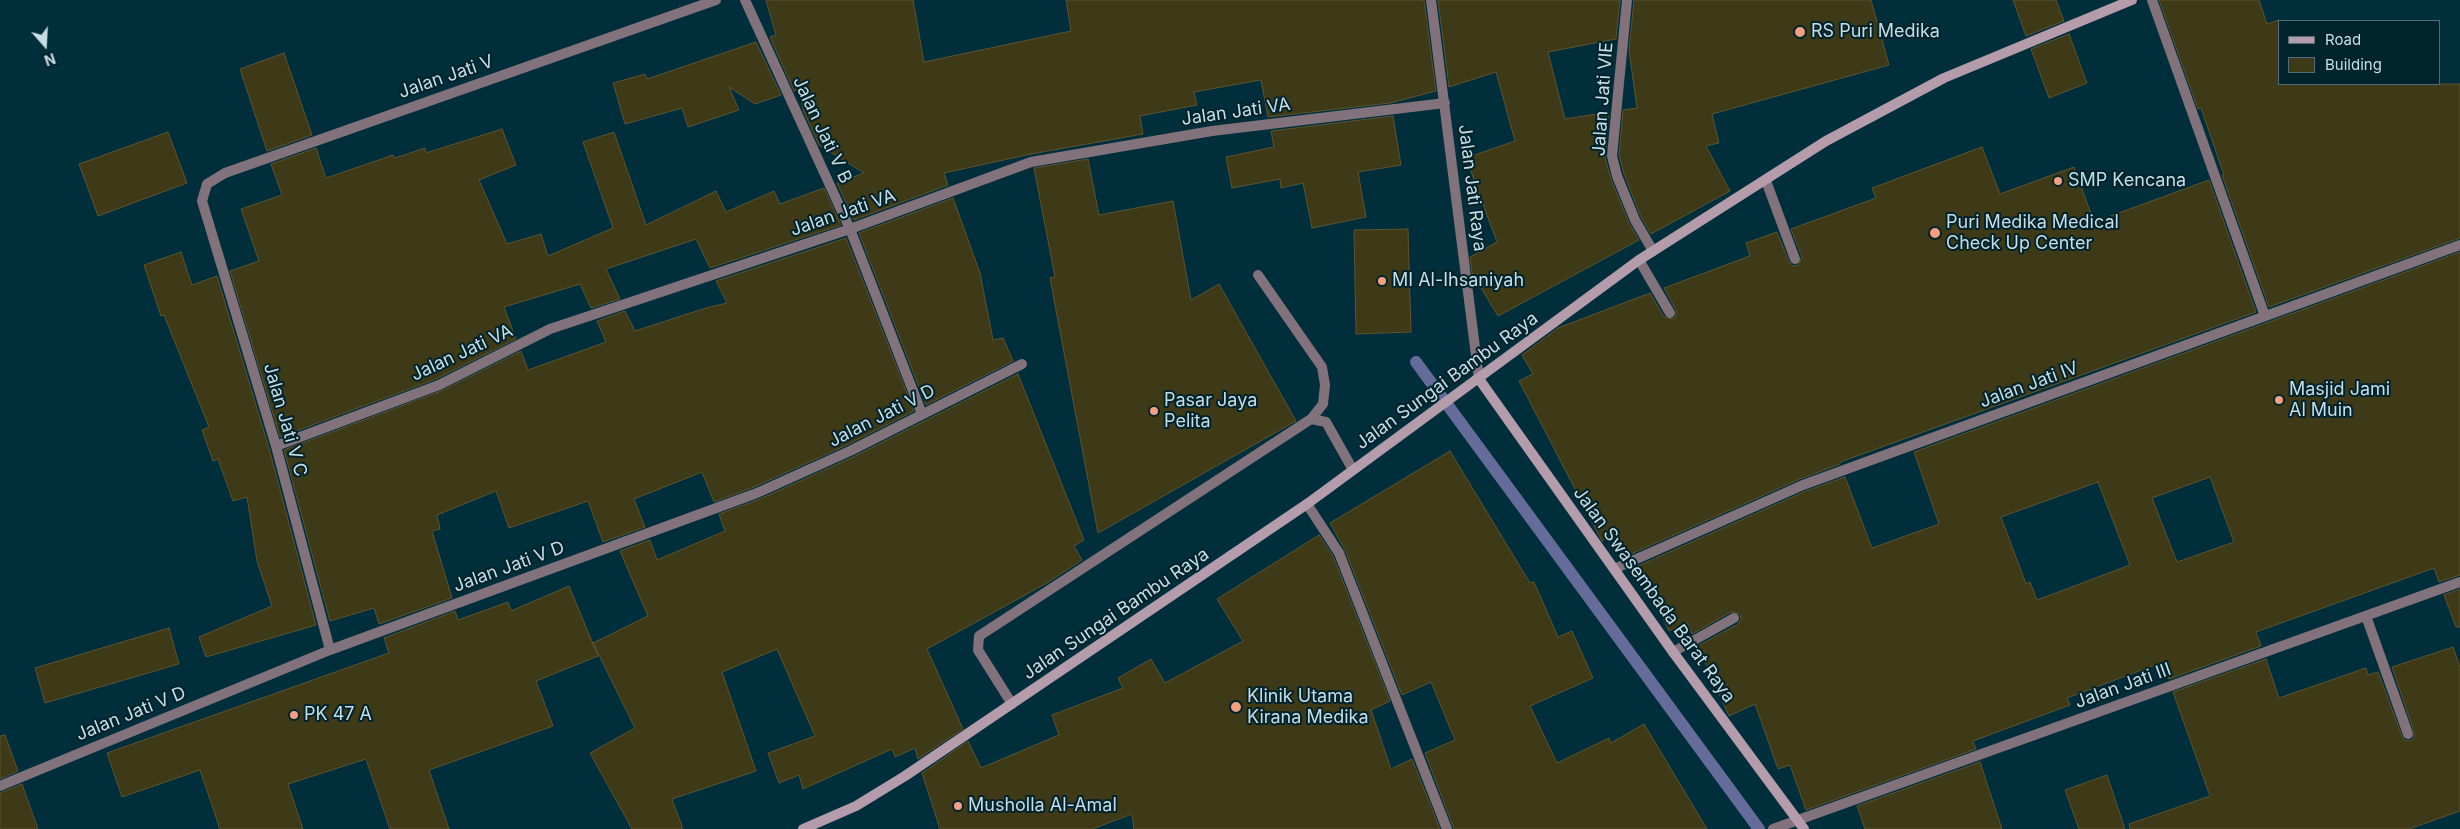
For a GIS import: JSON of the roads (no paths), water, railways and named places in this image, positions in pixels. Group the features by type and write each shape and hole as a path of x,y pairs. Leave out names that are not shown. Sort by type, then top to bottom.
{"street":[{"name":"Jalan Jati V","path":"202,201 207,184 225,173 716,0"},
{"name":"Jalan Jati V B","path":"745,0 850,229 922,414"},
{"name":"Jalan Jati Raya","path":"1431,0 1445,102 1476,382"},
{"name":"Jalan Jati VIE","path":"1627,0 1612,156 1617,176 1635,220 1653,251"},
{"name":"Jalan Sungai Bambu Raya","path":"803,829 864,801 905,776 1307,504 1476,382 1638,260 1766,181 1826,141 1944,78 2132,0"},
{"path":"2152,0 2264,316"},
{"name":"Jalan Jati VA","path":"276,446 439,385 550,329 850,229 1032,162 1212,131 1445,102"},
{"path":"1766,181 1795,259"},
{"name":"Jalan Jati V C","path":"202,201 276,446 330,650"},
{"name":"Jalan Jati IV","path":"1614,569 1803,485 2460,245"},
{"path":"1638,260 1670,313"},
{"path":"1012,704 978,650 979,636 1311,419 1323,404 1326,385 1322,367 1258,275"},
{"name":"Jalan Jati V D","path":"0,786 330,650 757,493 850,451 1022,364"},
{"name":"Jalan Swasembada Barat Raya","path":"1476,382 1804,829"},
{"path":"1311,419 1326,422 1353,470"},
{"path":"1307,504 1339,553 1446,829"},
{"name":"Jalan Jati III","path":"1773,829 2460,582"},
{"path":"2366,616 2408,734"},
{"path":"1673,652 1734,618"}],"waterway":[{"path":"1416,362 1759,829"}],"place":[{"name":"RS Puri Medika","path":"1800,32"},
{"name":"SMP Kencana","path":"2058,181"},
{"name":"Puri Medika Medical Check Up Center","path":"1935,233"},
{"name":"MI Al-Ihsaniyah","path":"1382,281"},
{"name":"Masjid Jami Al Muin","path":"2279,400"},
{"name":"Pasar Jaya Pelita","path":"1154,411"},
{"name":"Klinik Utama Kirana Medika","path":"1236,707"},
{"name":"PK 47 A","path":"294,715"},
{"name":"Musholla Al-Amal","path":"958,806"}]}
